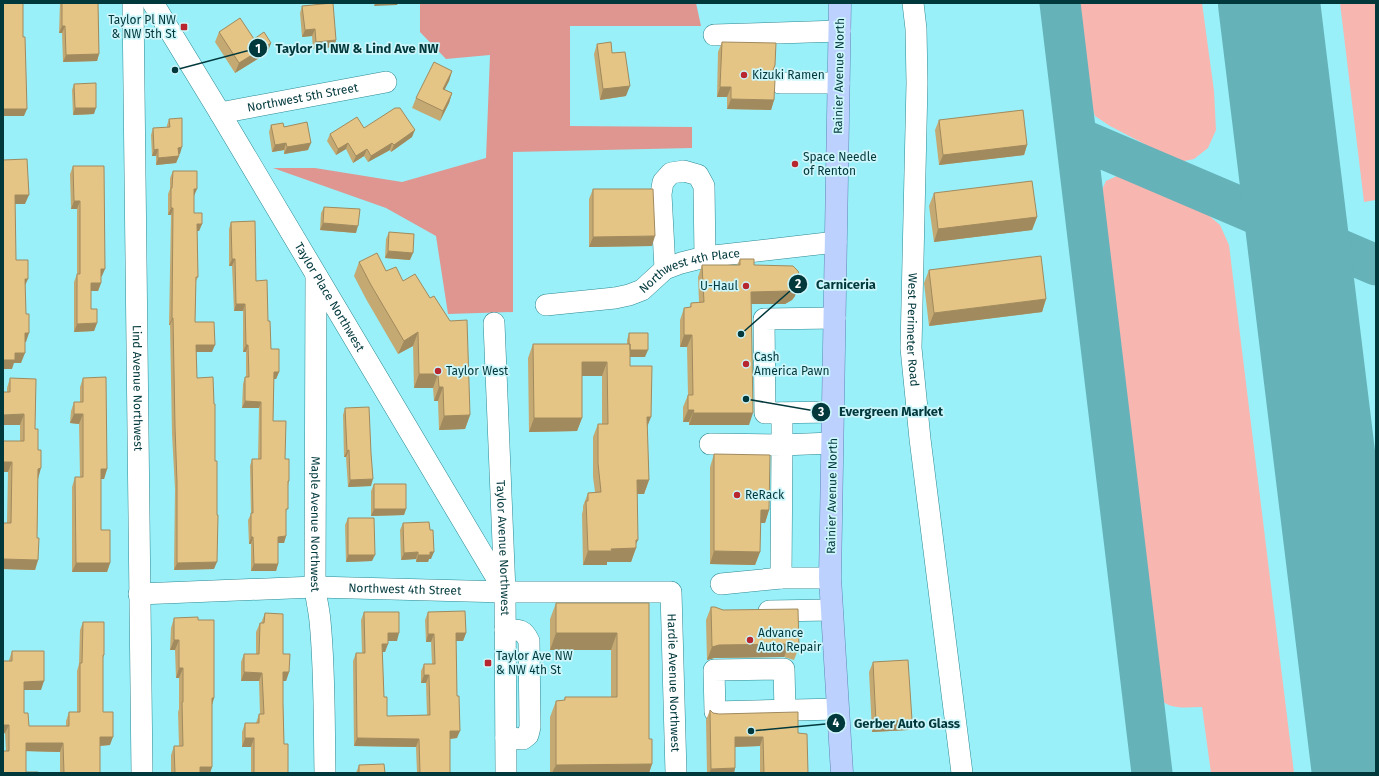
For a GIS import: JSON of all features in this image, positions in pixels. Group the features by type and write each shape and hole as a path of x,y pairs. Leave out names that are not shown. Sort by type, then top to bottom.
{"main road":[{"name":"Rainier Avenue North","path":"840,3 830,578 842,773"}],"street":[{"name":"Lind Avenue Northwest","path":"133,3 142,773"},
{"name":"Taylor Place Northwest","path":"153,3 505,592"},
{"name":"West Perimeter Road","path":"912,3 916,28 917,84 911,348 920,439 962,773"},
{"path":"714,34 840,31"},
{"name":"Northwest 5th Street","path":"220,113 386,82"},
{"path":"780,83 839,83"},
{"path":"665,269 661,194 663,182 671,173 684,171 698,175 704,186 705,257"},
{"name":"Northwest 4th Place","path":"546,305 629,295 642,290 665,269 705,257 836,242"},
{"name":"Maple Avenue Northwest","path":"316,275 315,587 322,642 325,773"},
{"path":"833,412 765,413 764,319 835,318"},
{"name":"Taylor Avenue Northwest","path":"494,323 505,592 506,773"},
{"path":"781,578 782,413"},
{"path":"710,444 782,445 832,443"},
{"path":"721,584 781,578 830,578"},
{"name":"Northwest 4th Street","path":"139,594 315,587 505,592 671,592"},
{"name":"Hardie Avenue Northwest","path":"671,592 676,773"},
{"path":"748,611 832,610"},
{"path":"785,711 838,709"}],"shaded area":[{"path":"420,3 696,3 701,26 570,26 570,126 692,127 692,148 513,152 513,312 448,314 436,236 386,208 273,168 315,168 402,182 486,158 490,55 446,59 420,32"},
{"path":"1079,3 1202,3 1214,91 1216,130 1208,148 1194,159 1179,162 1110,126 1095,116 1090,101"},
{"path":"1340,3 1376,3 1376,200 1364,202"},
{"path":"1119,175 1199,207 1220,225 1229,245 1294,773 1211,773 1202,707 1176,707 1162,701 1101,192 1106,181"}],"building":[{"path":"3,3 23,3 23,37 25,37 27,109 3,109"},
{"path":"62,3 98,3 99,54 66,55 65,26 62,26"},
{"path":"333,3 336,40 316,42 315,29 305,30 302,6"},
{"path":"240,18 254,39 264,32 271,43 239,63 219,32"},
{"path":"611,42 612,53 625,52 630,86 603,89 597,44"},
{"name":"Kizuki Ramen","path":"722,42 776,43 775,65 772,73 775,80 774,100 731,99 731,87 720,87"},
{"path":"434,62 452,71 443,89 452,93 443,111 416,98"},
{"path":"96,83 96,108 75,108 74,84"},
{"path":"395,108 400,108 415,130 394,145 392,143 371,156 367,149 356,156 348,143 338,149 330,134 357,117 364,128"},
{"path":"1023,110 1027,145 943,155 939,120"},
{"path":"182,118 182,147 178,148 179,156 158,158 158,149 154,150 153,128 170,127 169,119"},
{"path":"307,122 311,143 287,147 286,143 275,145 271,125 283,123 284,127"},
{"path":"27,159 29,195 15,195 16,260 28,260 28,279 25,279 26,314 29,314 29,333 25,333 25,353 15,353 15,360 3,360 3,160"},
{"path":"73,166 104,166 105,269 101,269 101,283 91,283 91,309 97,309 97,323 77,324 77,274 80,274 80,201 74,201"},
{"path":"173,171 197,171 197,189 194,189 194,213 202,213 202,224 197,224 198,277 196,277 195,322 214,322 215,345 196,345 197,378 213,377 215,404 215,461 217,461 217,562 177,563 177,482 172,318 173,208 171,208 171,188"},
{"path":"1032,181 1037,217 938,229 934,193"},
{"path":"593,189 653,189 655,236 593,237"},
{"path":"324,207 360,209 358,226 323,223"},
{"path":"255,221 256,281 267,280 268,321 270,321 271,349 279,349 279,372 274,372 273,421 286,421 285,459 289,459 286,536 278,537 278,564 254,564 253,537 251,537 251,513 253,513 252,459 261,459 261,402 245,401 245,377 249,377 248,345 246,345 245,304 236,304 235,259 232,259 231,222"},
{"path":"389,232 414,234 413,253 388,251"},
{"path":"377,253 386,271 396,267 403,281 415,274 430,298 434,296 450,321 467,320 470,415 444,416 443,387 439,387 438,374 419,374 418,332 404,341 359,262"},
{"path":"1041,256 1046,299 934,313 929,270"},
{"path":"740,259 754,259 754,265 793,266 798,271 800,277 799,284 796,288 790,291 751,292 753,413 693,413 694,410 688,410 688,395 693,395 692,335 684,335 684,308 691,307 691,303 704,302 702,265 740,265"},
{"path":"629,333 648,333 648,350 630,350"},
{"path":"533,344 630,344 630,366 652,366 651,417 647,417 649,480 637,480 638,540 636,540 636,548 611,549 612,551 588,551 586,501 588,501 588,493 601,492 598,463 598,424 608,424 607,362 582,362 582,418 534,418"},
{"path":"106,377 107,469 101,469 101,530 110,530 110,563 76,563 75,477 83,477 83,414 74,414 74,402 83,402 83,378"},
{"path":"10,378 36,379 35,429 38,429 38,450 41,450 41,468 38,469 38,560 3,559 3,523 11,523 12,462 3,462 3,441 24,441 24,414 3,415 3,392 10,392"},
{"path":"369,407 373,479 350,480 345,408"},
{"name":"ReRack","path":"714,454 770,455 769,510 761,510 760,552 714,551"},
{"path":"374,484 406,484 406,509 374,509"},
{"path":"348,518 374,518 375,555 348,555"},
{"path":"429,522 430,530 433,530 434,552 430,552 430,555 418,555 418,552 404,553 403,523"},
{"path":"556,603 649,603 649,739 652,739 652,764 556,765 556,701 565,700 565,697 617,697 617,633 556,633"},
{"path":"711,607 723,610 798,609 799,647 789,644 719,645 712,647"},
{"path":"465,611 466,633 456,633 457,696 459,696 460,731 450,731 450,773 420,773 419,739 357,738 356,653 365,653 364,612 399,612 399,633 388,633 388,644 382,644 384,697 387,697 387,716 430,715 429,675 424,675 424,664 435,664 434,634 428,634 428,612"},
{"path":"265,613 283,614 283,654 290,654 289,672 283,672 284,744 288,744 288,773 254,773 254,738 245,738 245,723 259,723 259,714 264,714 262,673 244,672 244,654 259,654 260,623 264,623"},
{"path":"198,617 198,620 214,620 212,767 200,767 200,773 175,773 174,746 183,746 183,668 179,668 179,640 174,640 174,618"},
{"path":"83,622 104,622 103,712 113,712 113,737 100,737 100,773 64,773 63,743 26,743 26,772 38,773 3,773 3,751 9,751 9,725 3,725 3,661 12,661 12,651 44,651 44,681 24,682 24,713 28,713 29,726 69,726 69,712 80,712 80,663 82,663"},
{"path":"908,660 912,720 876,722 873,662"},
{"path":"710,710 713,713 719,714 798,712 798,733 807,734 808,773 764,773 763,737 735,737 735,768 711,769"},
{"path":"384,764 385,773 359,773 359,765"}],"taxiway":[{"path":"1060,3 1152,773"},
{"path":"1076,137 1376,265"}],"runway":[{"path":"1269,3 1363,773"}],"place":[{"name":"Taylor Pl NW & NW 5th St","path":"184,27"},
{"name":"Taylor Pl NW & Lind Ave NW","path":"175,70"},
{"name":"Kizuki Ramen","path":"744,75"},
{"name":"Space Needle of Renton","path":"795,164"},
{"name":"U-Haul","path":"746,286"},
{"name":"Carniceria","path":"741,334"},
{"name":"Cash America Pawn","path":"746,364"},
{"name":"Taylor West","path":"438,371"},
{"name":"Evergreen Market","path":"746,399"},
{"name":"ReRack","path":"737,495"},
{"name":"Advance Auto Repair","path":"750,640"},
{"name":"Taylor Ave NW & NW 4th St","path":"488,663"},
{"name":"Gerber Auto Glass","path":"751,731"}]}
